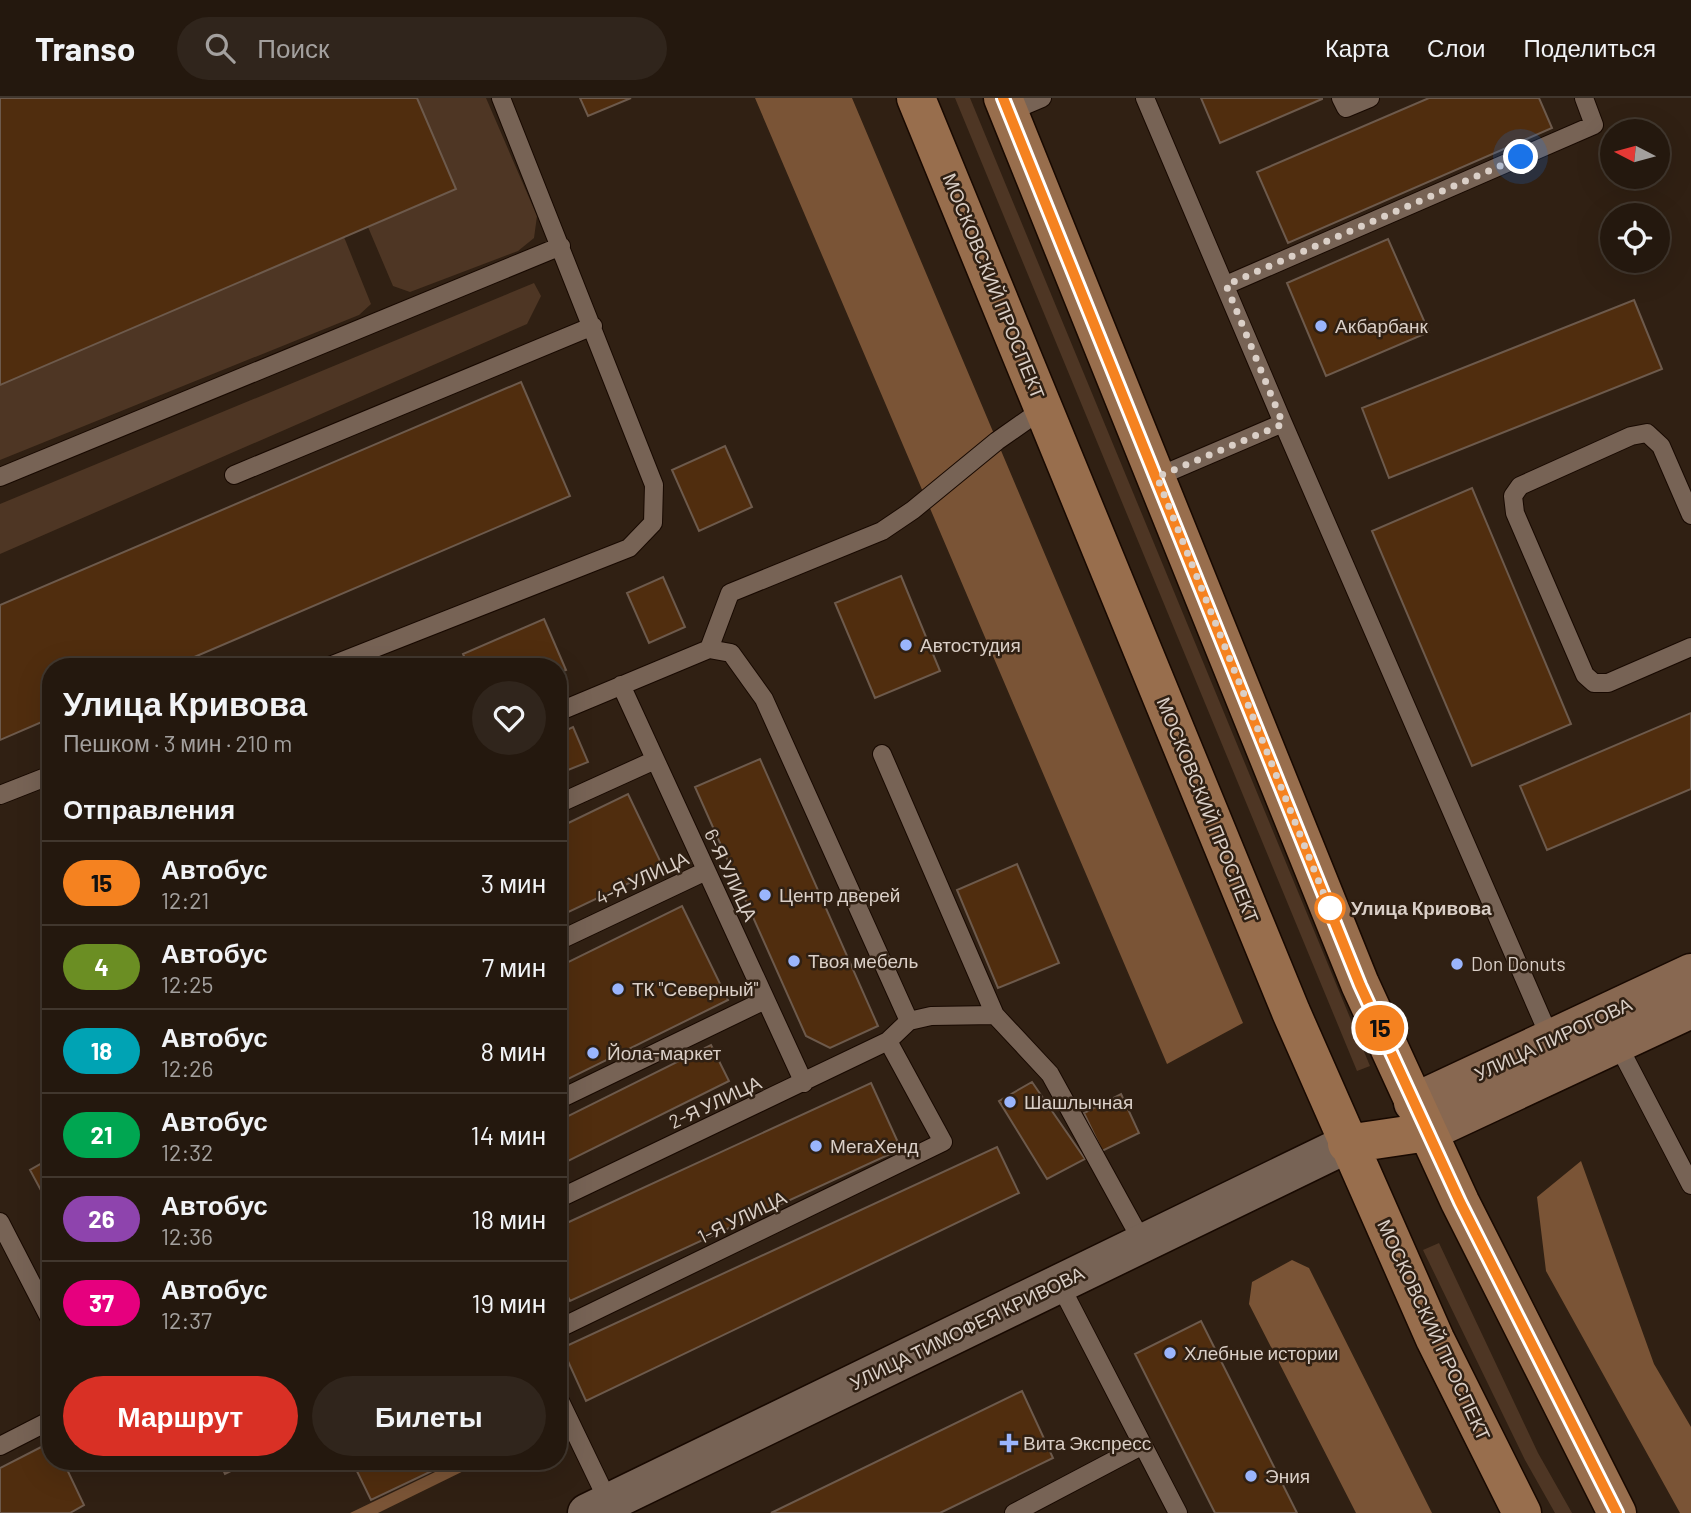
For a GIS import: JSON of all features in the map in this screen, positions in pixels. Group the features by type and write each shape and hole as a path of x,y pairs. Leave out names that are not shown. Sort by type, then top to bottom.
{"main road":[{"name":"МОСКОВСКИЙ ПРОСПЕКТ","path":"916,98 1291,1012 1435,1339 1522,1513"},
{"path":"1018,103 1157,477 1360,985 1501,1286 1616,1513"},
{"name":"УЛИЦА ПИРОГОВА","path":"1421,1118 1611,1030 1691,973"},
{"name":"УЛИЦА ПИРОГОВА","path":"1421,1118 1551,1040 1611,1030 1691,1009"},
{"path":"1348,1144 1421,1118"}],"street":[{"name":"УЛИЦА ТИМОФЕЯ КРИВОВА","path":"598,1508 1348,1144"}],"lane":[{"path":"350,658 629,548 653,523 654,485 501,98"},
{"path":"1145,98 1283,424 1551,1040"},
{"path":"1341,98 1346,108 1370,98"},
{"path":"1226,285 1594,125 1584,98"},
{"path":"0,477 561,246"},
{"path":"234,475 593,326"},
{"path":"709,649 730,593 882,531 913,510 997,441 1044,408"},
{"path":"1157,477 1283,424"},
{"path":"1691,515 1661,446 1647,433 1631,436 1520,486 1513,496 1516,513 1585,675 1594,683 1608,683 1691,646"},
{"path":"567,708 709,649 731,653 764,699 909,1021 931,1016 995,1015"},
{"name":"6-Я УЛИЦА","path":"621,685 804,1083"},
{"path":"882,754 995,1015 1050,1074 1143,1243"},
{"path":"567,800 655,760"},
{"path":"0,795 42,779"},
{"name":"4-Я УЛИЦА","path":"567,937 706,872"},
{"path":"567,1096 765,1000"},
{"name":"2-Я УЛИЦА","path":"567,1195 888,1041 909,1021"},
{"path":"1611,1030 1691,1185"},
{"name":"1-Я УЛИЦА","path":"567,1325 943,1142 888,1041"},
{"path":"0,1222 42,1304"},
{"path":"1059,1283 1178,1513"},
{"path":"567,1422 598,1508"},
{"path":"0,1446 42,1425"},
{"path":"1014,1513 1143,1445"}],"shaded area":[{"path":"417,98 486,98 537,216 534,238 518,251 410,292 393,286 368,227 455,189"},
{"path":"755,98 852,98 1243,1023 1167,1064"},
{"path":"955,98 970,98 1370,1066 1357,1071"},
{"path":"344,237 371,304 359,315 0,460 0,385"},
{"path":"534,283 541,296 527,324 0,554 0,504"},
{"path":"1581,1161 1654,1364 1691,1427 1691,1513 1680,1513 1546,1271 1537,1197"},
{"path":"1439,1243 1538,1453 1572,1513 1555,1513 1525,1460 1423,1250"},
{"path":"1292,1260 1309,1268 1432,1513 1356,1513 1249,1304 1252,1282"},
{"path":"439,1470 466,1470 378,1513 350,1513"}],"building":[{"path":"0,98 417,98 456,189 0,385"},
{"path":"580,98 631,98 588,116"},
{"path":"1201,98 1322,98 1322,99 1220,143"},
{"path":"1429,98 1539,98 1552,128 1288,243 1257,172"},
{"path":"1388,239 1429,332 1326,376 1287,283"},
{"path":"1634,300 1662,369 1389,478 1362,408"},
{"path":"521,382 570,496 192,658 42,658 42,722 0,740 0,605"},
{"path":"725,446 752,507 699,531 672,470"},
{"path":"1472,488 1571,724 1472,766 1372,531"},
{"path":"901,576 940,671 875,698 835,603"},
{"path":"663,577 685,627 649,643 627,593"},
{"path":"544,619 561,658 465,658 463,654"},
{"path":"1691,713 1691,789 1547,850 1520,786"},
{"path":"573,727 588,762 567,770 567,730"},
{"path":"760,759 878,1026 830,1048 806,1036 695,787"},
{"path":"628,794 663,867 567,913 567,824"},
{"path":"1017,864 1059,963 998,988 957,890"},
{"path":"682,906 728,1000 567,1080 567,963"},
{"path":"711,1045 729,1081 567,1162 567,1117"},
{"path":"1032,1082 1085,1159 1047,1179 999,1101"},
{"path":"871,1083 901,1149 570,1301 567,1295 567,1223"},
{"path":"1121,1094 1139,1133 1102,1151 1084,1113"},
{"path":"997,1147 1019,1193 586,1401 567,1359 567,1346"},
{"path":"42,1163 42,1192 30,1170"},
{"path":"1201,1321 1297,1513 1215,1513 1135,1354"},
{"path":"1022,1391 1053,1458 940,1513 771,1513"},
{"path":"42,1447 42,1470 67,1470 84,1505 70,1513 0,1513 0,1468"},
{"path":"356,1470 434,1470 371,1500"}],"bus line":[{"name":"15","path":"1003,98 1360,985 1460,1202 1617,1513"}],"place":[{"name":"Акбарбанк","path":"1321,326"},
{"name":"Автостудия","path":"906,645"},
{"name":"Центр дверей","path":"765,895"},
{"name":"Улица Кривова","path":"1330,908"},
{"name":"Твоя мебель","path":"794,961"},
{"name":"Don Donuts","path":"1457,964"},
{"name":"ТК \"Северный\"","path":"618,989"},
{"name":"Йола-маркет","path":"593,1053"},
{"name":"Шашлычная","path":"1010,1102"},
{"name":"МегаХенд","path":"816,1146"},
{"name":"Хлебные истории","path":"1170,1353"},
{"name":"Вита Экспресс","path":"1009,1443"},
{"name":"Эния","path":"1251,1476"}],"route":[{"path":"1330,908 1331,912 1157,477 1283,424 1226,285 1521,157"}]}
